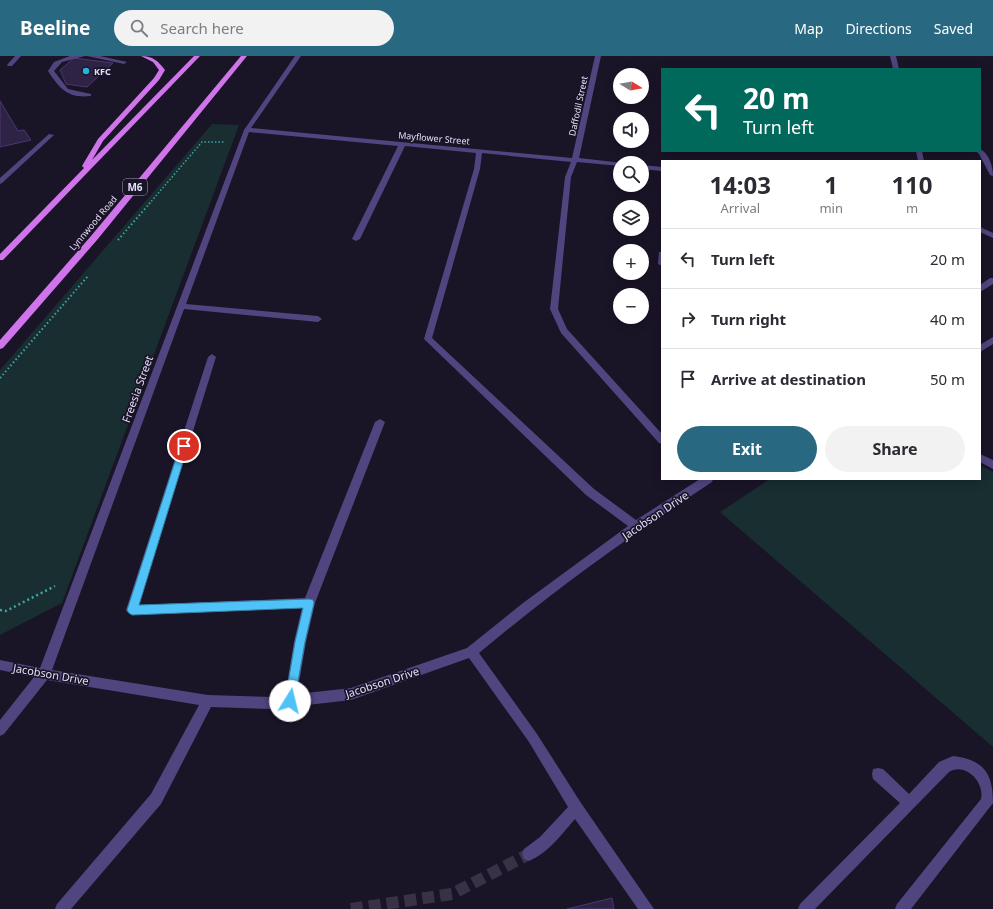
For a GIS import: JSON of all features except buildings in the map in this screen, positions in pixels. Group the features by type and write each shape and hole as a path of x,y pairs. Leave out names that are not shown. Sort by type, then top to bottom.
{"main road":[{"path":"77,180 100,140 157,79 162,70 158,63 144,56"},
{"path":"0,258 197,56"},
{"path":"226,76 238,56"},
{"name":"Lynnwood Road","path":"0,346 94,238 244,56"}],"street":[{"path":"10,56 10,65 18,56"},
{"path":"82,56 66,58 51,71 63,90 89,95"},
{"path":"90,56 124,62"},
{"name":"Freesia Street","path":"0,730 44,674 247,130 298,56"},
{"name":"Daffodil Street","path":"598,56 575,160 568,177 554,309 564,331 661,439"},
{"path":"893,56 896,68"},
{"name":"Mayflower Street","path":"247,130 613,163"},
{"path":"0,182 51,135"},
{"path":"356,239 402,145"},
{"path":"479,152 477,169 428,339 590,492 636,526"},
{"path":"980,152 992,174"},
{"path":"649,168 661,169"},
{"path":"981,230 993,236"},
{"path":"981,288 993,280"},
{"path":"181,306 318,319"},
{"path":"981,348 993,340"},
{"path":"212,357 132,610 309,603"},
{"path":"290,701 300,642 309,603 380,422"},
{"path":"981,459 993,465"},
{"name":"Jacobson Drive","path":"0,665 44,674 208,701 273,702 351,694 471,652 527,606 636,526 702,481"},
{"path":"471,652 533,738 576,808 647,909"},
{"path":"62,909 156,799 208,701"},
{"path":"805,909 944,767 953,762 966,764 976,770 984,780 989,793 987,802 902,909"},
{"path":"878,774 909,803"},
{"path":"529,854 545,842 576,808"}],"path":[{"path":"114,245 202,142 227,142"},
{"path":"0,378 88,275"},
{"path":"0,610 6,611 61,583"}],"green space":[{"path":"212,124 239,125 62,603 0,635 0,370"},
{"path":"981,466 993,472 993,747 720,512 768,480 981,480"}],"tunnel":[{"path":"351,909 452,894 529,854"}],"place":[{"name":"KFC","path":"86,71"}],"route":[{"path":"184,446 132,610 309,603 300,642 290,701"}]}
